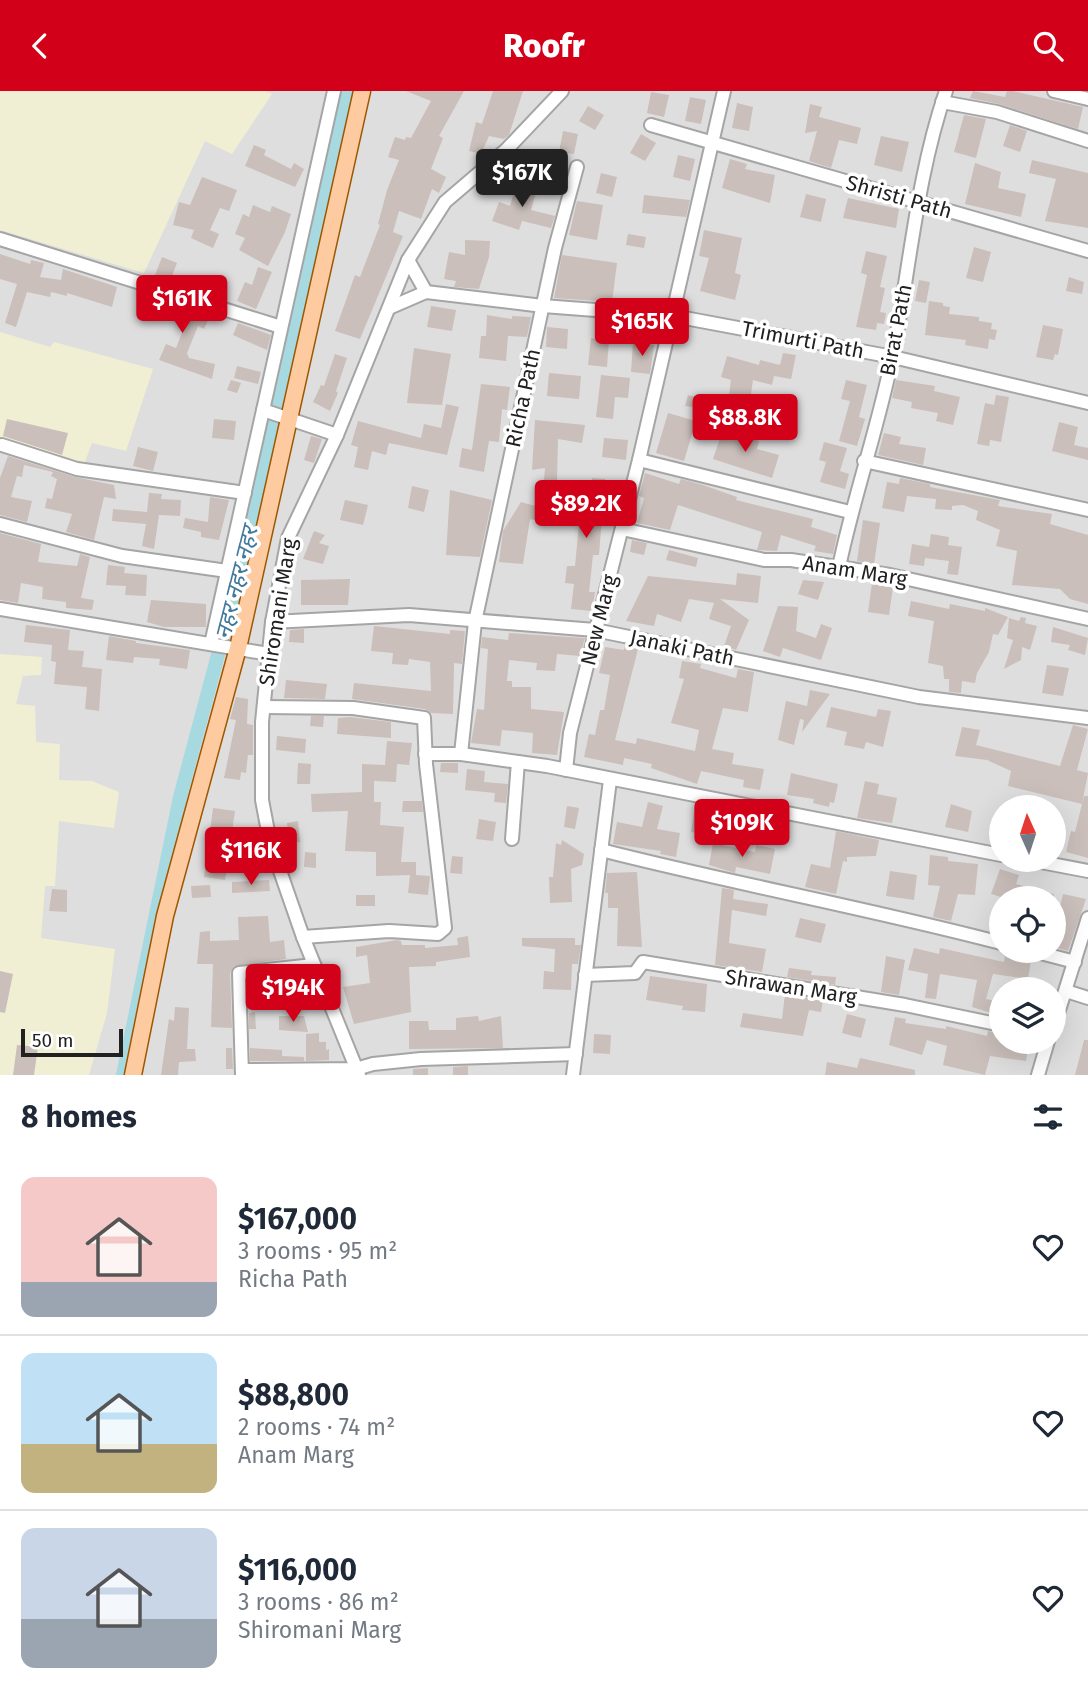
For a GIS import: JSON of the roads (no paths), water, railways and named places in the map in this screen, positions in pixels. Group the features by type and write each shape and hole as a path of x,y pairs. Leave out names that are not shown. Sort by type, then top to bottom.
{"main road":[{"path":"133,1075 223,646 289,419 362,91"}],"street":[{"path":"223,646 228,571 334,91"},
{"name":"Shiromani Marg","path":"357,1072 303,937 270,842 262,800 264,707 272,622 288,538 337,435 408,260 445,202 507,149 562,91"},
{"name":"New Marg","path":"566,770 570,733 674,316 724,91"},
{"path":"1054,91 1088,99"},
{"path":"944,96 1088,141"},
{"name":"Birat Path","path":"839,566 850,512 893,357 920,202 944,96"},
{"path":"651,125 711,143"},
{"name":"Shristi Path","path":"711,143 1088,251"},
{"name":"Richa Path","path":"460,754 475,622 543,306 577,167"},
{"path":"0,239 281,327"},
{"path":"388,308 426,292 408,260"},
{"name":"Trimurti Path","path":"426,292 543,306 674,316 893,357 1088,403"},
{"path":"263,409 337,435"},
{"path":"2,445 77,469 245,493"},
{"path":"639,460 850,512"},
{"path":"864,461 1088,510"},
{"path":"0,524 122,556 228,571"},
{"name":"Anam Marg","path":"622,529 764,560 839,566 1088,619"},
{"path":"0,610 269,653"},
{"name":"Janaki Path","path":"272,622 409,615 596,630 919,697 1088,718"},
{"path":"264,707 353,708 424,718 425,754 445,928 442,932 389,931 303,937"},
{"path":"425,754 460,754 566,770 610,781 652,786 989,853"},
{"path":"512,839 518,762"},
{"path":"573,1075 610,781"},
{"path":"601,850 774,893 826,900 989,940"},
{"path":"1066,867 1088,871"},
{"path":"1088,918 1066,991 1088,998"},
{"path":"1066,960 1075,962"},
{"name":"Shrawan Marg","path":"585,975 635,973 643,962 905,1005 989,1022"},
{"path":"314,965 239,974 242,1072 357,1072 373,1064 421,1059 576,1054"},
{"path":"1038,1075 1044,1054"}],"waterway":[{"name":"नहर नहर नहर","path":"123,1075 180,797 239,576 346,91"}]}
